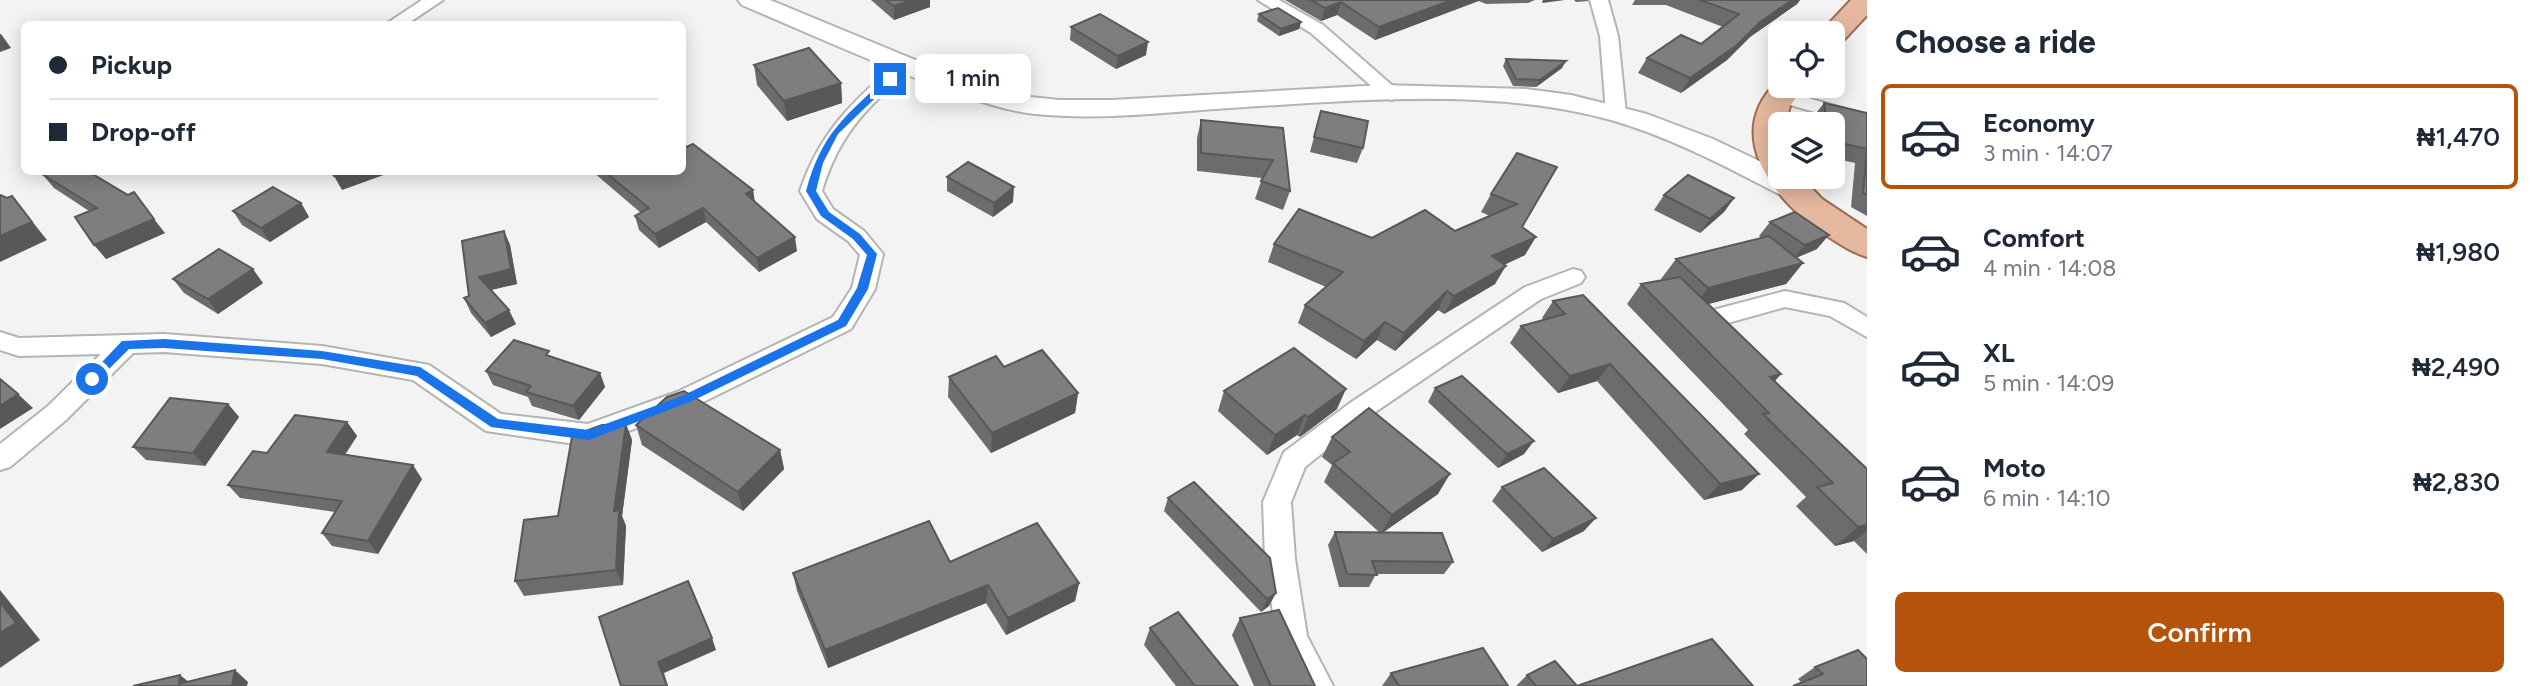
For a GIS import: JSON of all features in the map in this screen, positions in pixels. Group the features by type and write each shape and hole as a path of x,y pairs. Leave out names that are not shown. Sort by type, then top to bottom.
{"main road":[{"path":"750,0 905,66 996,97 1032,106 1093,108 1392,94 1501,95 1568,102 1616,113 1768,172"},
{"path":"1845,22 1866,0"},
{"path":"1798,189 1867,245"}],"street":[{"path":"400,21 434,0"},
{"path":"1267,0 1317,29 1392,94"},
{"path":"1599,0 1609,36 1616,113"},
{"path":"0,341 19,346 164,344 322,355 420,372 495,424 589,435 686,399 842,323 863,289 872,254 856,236 825,214 811,191 818,163 834,133 905,66"},
{"path":"1803,98 1867,121"},
{"path":"1317,686 1292,639 1280,559 1277,502 1294,460 1359,410 1533,293 1573,277"},
{"path":"1734,348 1706,320 1785,299 1836,309 1867,328"},
{"path":"0,459 57,413 127,344"}],"building":[{"path":"886,0 912,0 894,6"},
{"path":"1311,0 1452,0 1379,27 1341,2 1325,8"},
{"path":"1700,0 1792,0 1760,22 1737,45 1690,78 1647,58 1681,35 1701,44 1739,14"},
{"path":"1278,8 1301,22 1281,29 1259,14"},
{"path":"1100,14 1148,42 1118,56 1071,27"},
{"path":"809,48 841,83 784,101 754,65"},
{"path":"1506,59 1566,61 1540,80 1516,79"},
{"path":"1824,103 1867,113 1867,149 1845,144 1845,112 1825,112"},
{"path":"1321,111 1368,121 1363,148 1314,137"},
{"path":"1201,120 1283,128 1290,191 1261,181 1273,160 1201,153"},
{"path":"693,144 753,190 746,194 795,237 757,258 703,208 655,234 635,216 649,208 609,175 686,175 686,147"},
{"path":"1867,149 1867,195 1863,193"},
{"path":"1517,153 1557,167 1522,227 1536,237 1492,256 1506,266 1454,296 1447,291 1404,333 1385,322 1364,341 1305,305 1343,272 1274,244 1299,209 1372,238 1425,210 1455,231 1517,204 1491,194"},
{"path":"968,162 1014,187 994,203 947,177"},
{"path":"44,175 94,175 128,195 134,192 154,219 94,245 75,217 97,208"},
{"path":"1688,175 1734,198 1710,219 1664,195"},
{"path":"273,187 301,203 261,228 233,211"},
{"path":"0,195 7,198 12,196 32,222 0,236"},
{"path":"1795,212 1829,235 1805,245 1770,222"},
{"path":"504,231 511,269 479,277 509,310 485,323 464,298 469,296 462,241"},
{"path":"1769,236 1803,263 1708,288 1676,259"},
{"path":"219,249 253,269 208,299 173,279"},
{"path":"1680,277 1781,374 1770,377 1867,469 1867,525 1858,527 1817,487 1833,483 1763,414 1769,413 1641,284"},
{"path":"1583,295 1759,474 1720,484 1610,364 1570,376 1521,326 1565,314 1553,301"},
{"path":"514,340 549,351 546,355 600,373 573,406 526,392 531,386 486,371"},
{"path":"1294,348 1346,389 1308,417 1305,415 1275,435 1224,391"},
{"path":"1042,350 1078,393 992,433 949,377 996,356 1004,367"},
{"path":"1462,376 1534,441 1507,454 1435,388"},
{"path":"0,379 18,394 0,406"},
{"path":"684,391 780,450 738,492 636,425 667,397"},
{"path":"170,398 228,404 193,453 133,447"},
{"path":"1369,408 1450,474 1392,515 1333,463 1350,452 1332,437"},
{"path":"295,415 347,422 327,452 413,465 368,541 322,533 342,501 228,485 253,451 267,453"},
{"path":"626,424 614,511 619,510 616,570 515,581 524,520 558,516 573,431 583,432 602,425"},
{"path":"1544,468 1596,518 1553,539 1502,487"},
{"path":"1194,482 1270,558 1276,593 1267,599 1168,498"},
{"path":"929,521 950,562 1037,523 1079,583 1008,618 988,585 825,650 793,573"},
{"path":"1335,532 1442,533 1453,562 1372,561 1377,575 1347,574"},
{"path":"688,581 712,638 658,662 667,686 621,686 599,617"},
{"path":"0,602 16,623 0,633"},
{"path":"1279,610 1315,686 1271,686 1240,618"},
{"path":"1178,612 1238,686 1195,686 1150,628"},
{"path":"1712,639 1753,686 1577,686"},
{"path":"1483,648 1508,686 1399,686 1391,673"},
{"path":"1858,650 1867,659 1867,686 1793,686 1823,674 1815,667"},
{"path":"1555,661 1577,686 1536,686 1527,675"},
{"path":"235,670 232,686 133,686 180,675 179,684"}],"route":[{"path":"92,379 127,344 322,355 420,372 495,424 589,435 686,399 842,323 863,289 872,254 856,236 825,214 811,191 818,163 834,133 890,79"}]}
